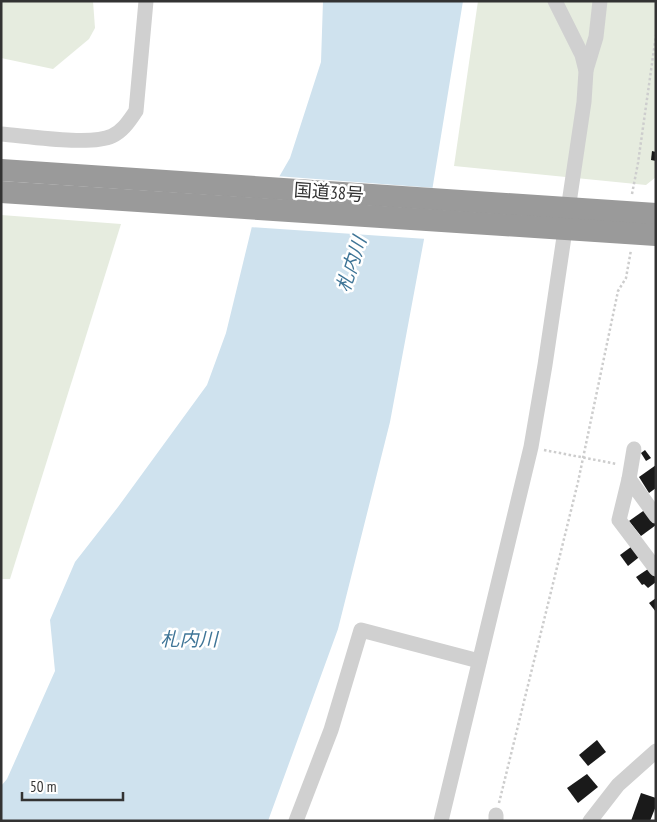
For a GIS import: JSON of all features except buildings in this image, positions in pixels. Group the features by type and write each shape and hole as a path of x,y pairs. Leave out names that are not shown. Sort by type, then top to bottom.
{"highway":[{"name":"国道38号","path":"1,170 610,222 656,235"},
{"name":"国道38号","path":"1,192 610,222 656,214"}],"street":[{"path":"1,134 95,141 113,136 126,126 136,111 146,1"},
{"path":"555,1 582,55 586,71"},
{"path":"441,821 530,447 545,365 584,102 586,71 596,38 600,1"},
{"path":"634,449 619,520 656,569"},
{"path":"630,473 656,516"},
{"path":"296,821 331,730 361,630 479,661"},
{"path":"590,820 618,785 656,752"}],"path":[{"path":"632,197 656,35"},
{"path":"496,818 582,458 618,291 626,278 631,250"},
{"path":"530,447 582,458 630,473"}],"shaded area":[{"path":"1,1 93,1 95,28 89,39 53,69 1,58"},
{"path":"478,1 656,1 656,177 646,185 454,166"},
{"path":"1,215 121,224 10,579 1,579"}],"water":[{"name":"札内川","path":"323,1 463,1 425,234 390,422 338,629 268,821 1,821 1,786 7,779 55,671 50,620 75,562 118,507 207,385 226,333 253,222 290,158 321,62"}],"pier":[{"path":"276,176 435,188 427,239 249,227 250,221"}]}
